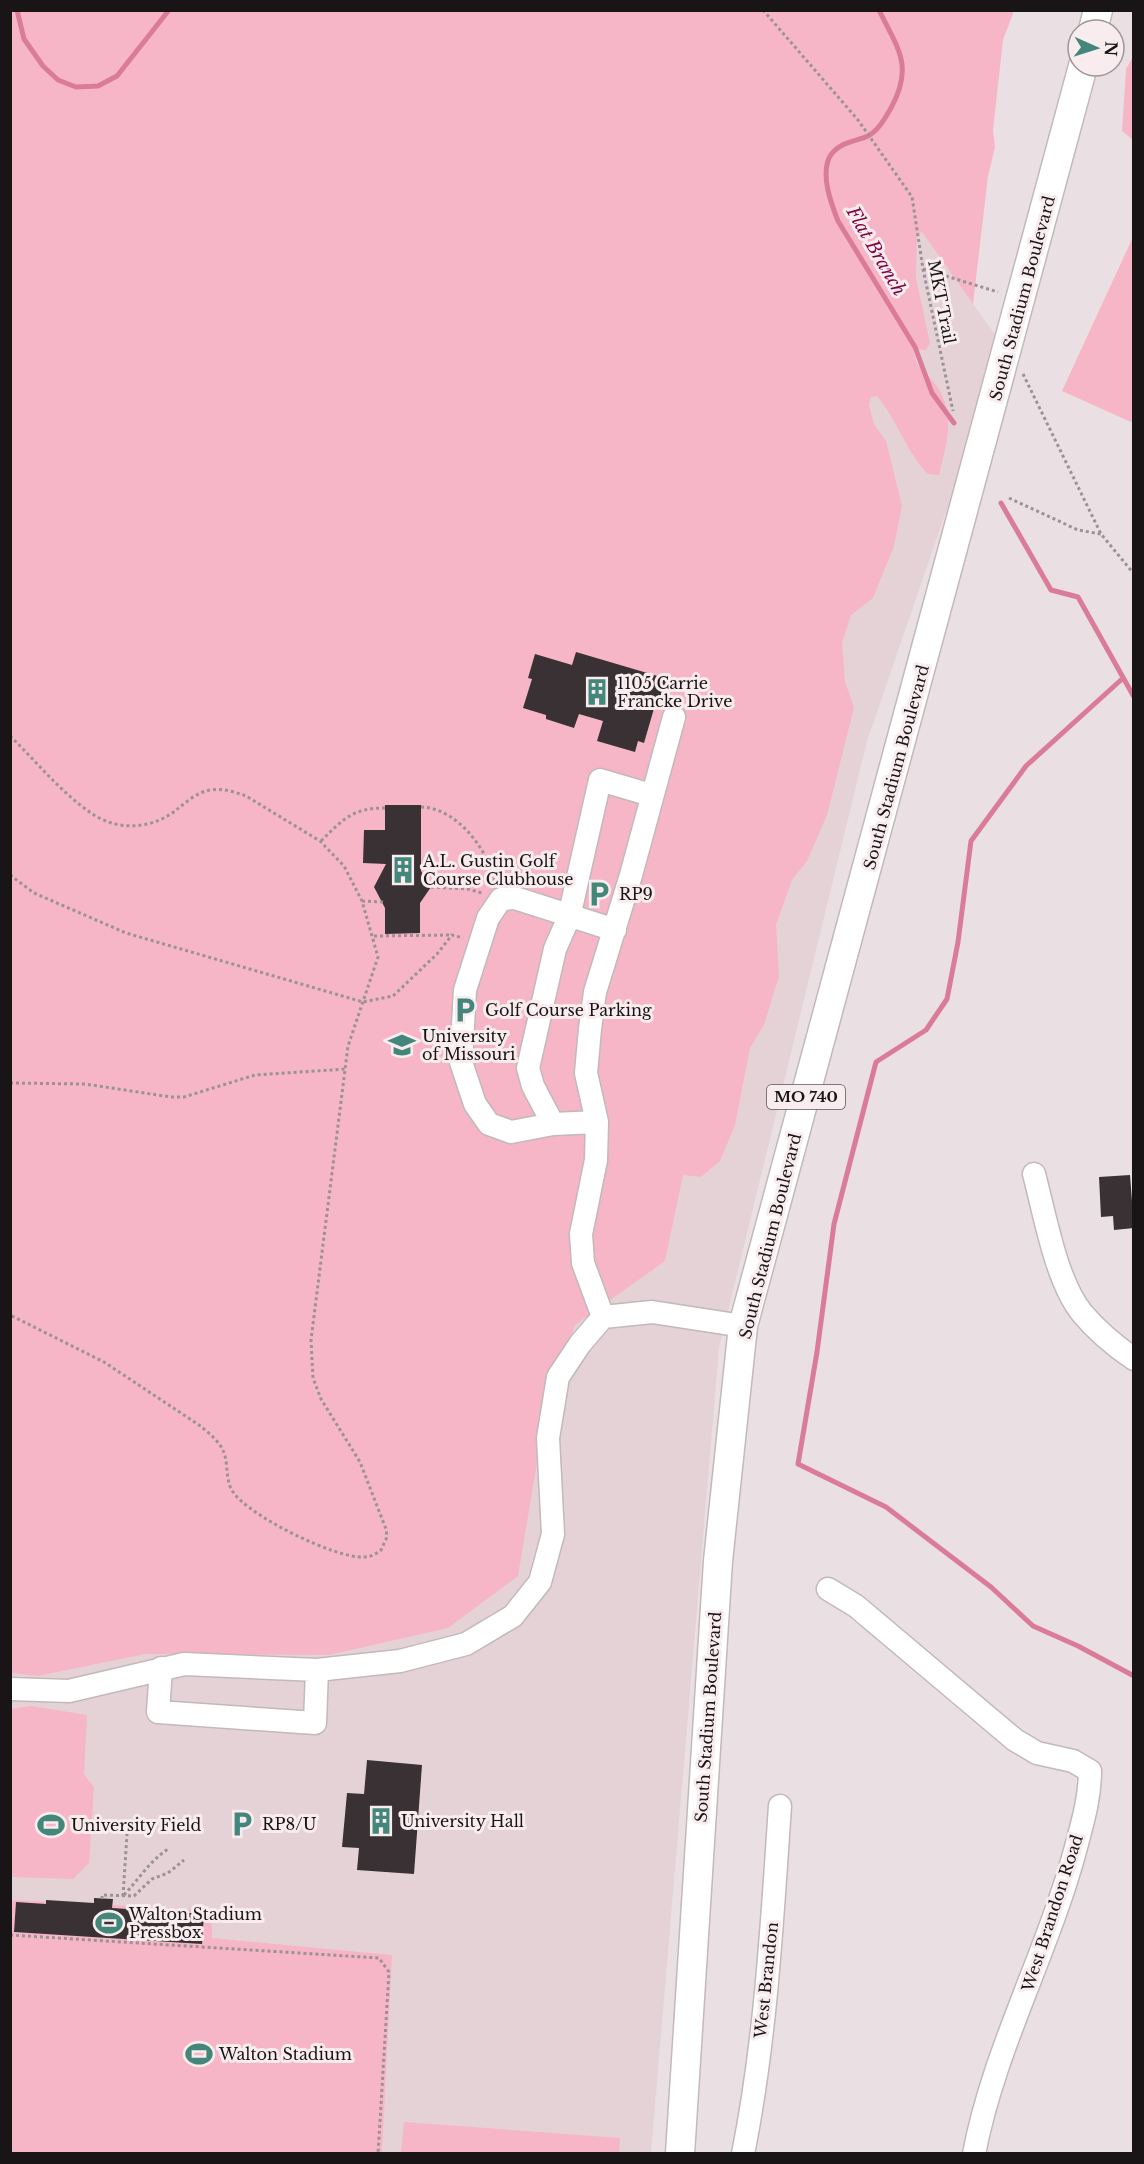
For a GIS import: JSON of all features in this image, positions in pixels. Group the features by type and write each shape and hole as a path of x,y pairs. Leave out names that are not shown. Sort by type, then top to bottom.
{"main road":[{"name":"South Stadium Boulevard","path":"680,2154 718,1561 743,1326 1080,78"}],"street":[{"path":"603,1317 583,1263 581,1234 596,1160 597,1122 586,1073 590,1029 595,992 615,930 674,717"},
{"path":"553,1124 533,1086 528,1068 555,949 569,917 600,780 651,795"},
{"path":"597,1122 553,1124 511,1132 489,1124 475,1104 461,1062 465,990 488,918 501,899 514,898 615,930"},
{"path":"1034,1174 1059,1268 1080,1311 1100,1332 1134,1359"},
{"path":"10,1689 69,1691 184,1664 317,1670 400,1661 466,1644 513,1616 540,1582 552,1534 548,1438 558,1377 580,1344 603,1317 652,1312 743,1326"},
{"name":"West Brandon Road","path":"828,1589 856,1606 1015,1740 1037,1753 1073,1761 1090,1771 1090,1792 1068,1875 994,2075 974,2154"},
{"path":"161,1668 158,1712 315,1723 317,1670"},
{"name":"West Brandon","path":"743,2154 754,2099 770,1952 780,1806"}],"path":[{"name":"MKT Trail","path":"763,10 858,120 912,197 922,269 953,411"},
{"path":"922,269 969,281 1021,300"},
{"path":"1008,350 1034,392 1101,534 1134,574"},
{"path":"1009,498 1078,530 1101,534"},
{"path":"10,736 69,795 94,815 108,822 121,825 148,825 173,813 198,794 209,790 221,790 246,796 320,841 344,866 362,901 374,936 378,957 348,1046 311,1340 311,1361 313,1378 321,1399 360,1462 386,1529 387,1537 381,1550 366,1557 344,1554 310,1542 257,1513 231,1490 225,1454 213,1437 199,1425 104,1362 10,1316"},
{"path":"421,807 442,810 477,841 492,867 501,899"},
{"path":"320,841 353,813 366,808 385,808"},
{"path":"10,875 34,893 126,933 363,1002 393,996 437,954 452,935"},
{"path":"431,887 468,889 501,899"},
{"path":"362,901 385,902"},
{"path":"374,936 452,935 480,943"},
{"path":"10,1083 85,1084 184,1097 255,1075 346,1069"},
{"path":"123,1896 128,1819"},
{"path":"123,1896 148,1870 156,1856 170,1848"},
{"path":"102,1899 102,1895 134,1896 152,1879 168,1873 184,1860"},
{"path":"10,1894 10,1921"},
{"path":"10,1935 379,1958 389,1972 378,2154"}],"shaded area":[{"name":"University of Missouri","path":"11,11 898,198 1003,346 867,741 719,1348 651,2153 11,2154"},
{"name":"University of Missouri","path":"11,11 1014,11 1003,40 993,130 995,147 988,176 973,304 922,232 917,234 916,278 930,343 926,350 913,349 917,363 938,388 947,410 948,431 939,475 928,474 920,465 877,396 871,397 869,405 874,424 886,441 902,506 894,546 873,598 851,615 842,643 845,682 854,707 827,815 807,861 792,880 776,925 779,976 764,1025 750,1048 735,1125 720,1161 701,1177 683,1175 665,1261 575,1325 542,1433 518,1576 448,1628 329,1655 145,1654 38,1676 11,1673"},
{"path":"1133,57 1133,140 1122,131 1126,69"},
{"path":"1133,237 1134,420 1131,422 1062,391"},
{"name":"University Field","path":"31,1706 87,1715 84,1774 94,1787 89,1863 73,1879 11,1877 11,1709"},
{"name":"Walton Stadium","path":"11,1900 212,1910 212,1938 392,1955 382,2153 11,2154"},
{"path":"404,2122 620,2138 619,2153 401,2153"}],"building":[{"name":"1105 Carrie Francke Drive","path":"576,652 671,680 662,707 655,705 644,743 638,741 635,752 597,741 603,721 579,714 574,728 546,719 546,715 523,708 532,679 528,678 535,654 572,665"},
{"name":"A.L. Gustin Golf Course Clubhouse","path":"385,805 421,805 421,871 431,887 420,903 420,933 385,934 385,908 374,887 386,864 363,863 364,830 385,830"},
{"path":"1130,1175 1134,1228 1114,1230 1113,1216 1101,1217 1099,1177"},
{"name":"University Hall","path":"367,1760 422,1765 414,1874 357,1870 359,1848 342,1847 347,1793 364,1794"},
{"name":"Walton Stadium Pressbox","path":"94,1898 113,1899 112,1908 204,1914 202,1944 14,1932 16,1902 46,1904 46,1900 94,1903"}],"waterway":[{"name":"Flat Branch","path":"17,10 24,39 43,66 58,80 76,87 98,86 117,76 169,10"},
{"name":"Flat Branch","path":"879,10 901,58 902,80 898,93 891,108 875,130 868,136 841,146 832,153 827,165 826,182 838,221 915,347 932,393 954,423"},
{"name":"Flat Branch","path":"1001,503 1051,590 1078,597 1134,697"},
{"path":"1122,679 1026,766 971,841 958,942 947,999 926,1030 876,1062 834,1224 817,1352 798,1464 886,1507 991,1587 1033,1626 1078,1646 1134,1676"}],"place":[{"name":"1105 Carrie Francke Drive","path":"597,692"},
{"name":"A.L. Gustin Golf Course Clubhouse","path":"403,870"},
{"name":"RP9","path":"599,894"},
{"name":"Golf Course Parking","path":"465,1010"},
{"name":"University of Missouri","path":"402,1045"},
{"name":"University Hall","path":"381,1821"},
{"name":"RP8/U","path":"242,1824"},
{"name":"University Field","path":"51,1825"},
{"name":"Walton Stadium Pressbox","path":"109,1923"},
{"name":"Walton Stadium","path":"199,2054"}]}
